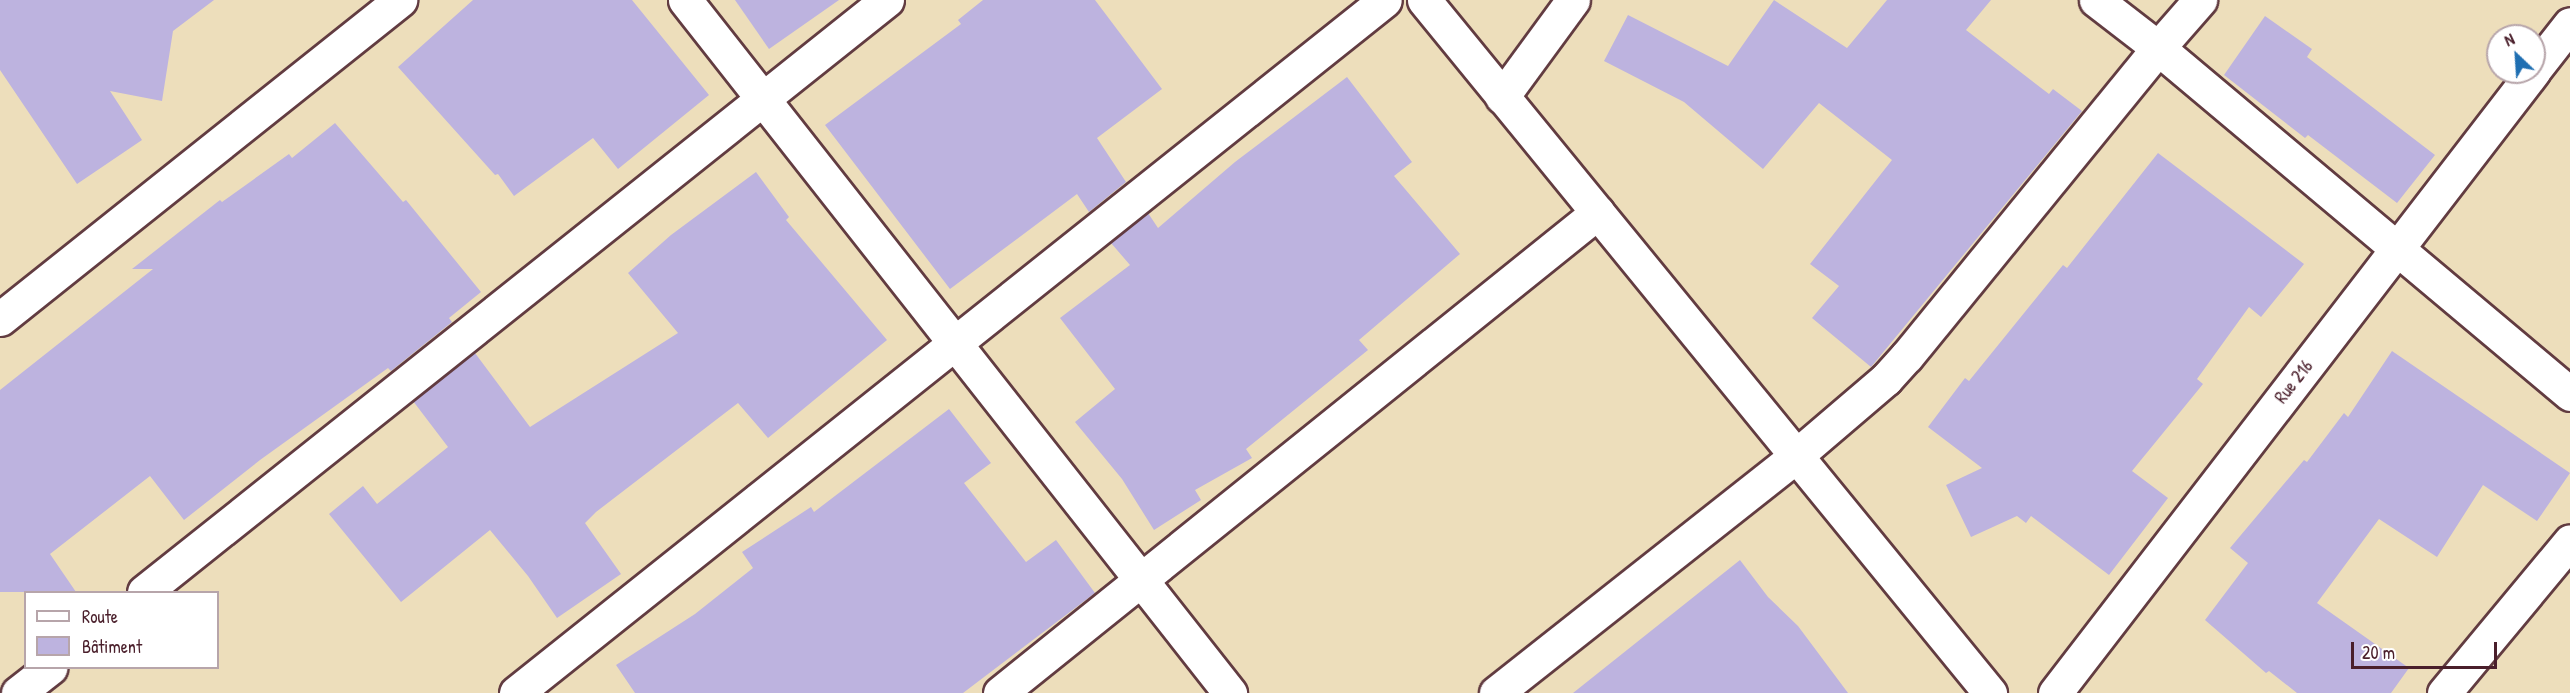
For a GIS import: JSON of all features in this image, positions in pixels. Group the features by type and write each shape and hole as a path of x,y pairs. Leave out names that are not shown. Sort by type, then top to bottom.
{"street":[{"path":"0,319 400,0"},
{"path":"685,0 1230,693"},
{"path":"145,591 887,0"},
{"path":"516,693 1385,0"},
{"path":"1425,0 1797,455 1984,691"},
{"path":"1502,97 1573,0"},
{"path":"2096,0 2158,48 2570,393"},
{"path":"1496,693 1797,455 1886,379 1907,357 2158,48 2200,0"},
{"name":"Rue 216","path":"2546,54 2570,24"},
{"name":"Rue 216","path":"2055,693 2523,84"},
{"path":"1000,693 1598,212"},
{"path":"2444,693 2570,541"},
{"path":"18,693 49,669"}],"building":[{"path":"0,0 214,0 173,31 162,101 110,91 142,140 77,184 0,70"},
{"path":"473,0 632,0 709,95 618,169 593,138 514,196 498,174 495,175 398,67"},
{"path":"735,0 839,0 769,49"},
{"path":"983,0 1095,0 1162,89 1097,138 1126,182 1089,212 1077,194 950,289 825,125 961,24 958,20"},
{"path":"1774,0 1847,48 1887,0 1991,0 1966,30 2049,94 2053,89 2082,111 1871,367 1812,318 1839,286 1810,264 1892,160 1819,103 1763,169 1684,102 1604,61 1628,15 1728,66"},
{"path":"2265,16 2312,49 2307,57 2435,155 2397,203 2308,135 2305,138 2224,75"},
{"path":"1347,77 1412,162 1394,176 1460,254 1359,340 1368,350 1246,449 1252,458 1195,490 1201,500 1154,530 1122,479 1075,422 1115,389 1060,318 1130,265 1111,243 1148,213 1158,228 1235,162"},
{"path":"335,123 403,202 406,200 481,292 449,318 452,322 391,371 388,368 260,460 184,520 150,476 50,554 75,591 0,592 0,390 153,269 132,269 220,200 222,202 289,154 292,158"},
{"path":"2158,153 2304,264 2261,317 2249,307 2197,379 2203,384 2132,471 2168,498 2109,575 2031,516 2026,523 2017,516 1971,537 1946,485 1982,468 1928,427 1965,378 1969,381 2063,265 2067,268"},
{"path":"756,172 789,217 786,220 887,340 768,438 738,403 596,512 585,523 621,574 557,618 528,576 490,530 401,602 329,514 363,486 377,504 448,447 413,401 475,353 530,427 678,333 628,273 671,235"},
{"path":"2392,351 2570,473 2537,521 2483,485 2437,557 2379,519 2317,603 2409,668 2391,693 2297,693 2269,671 2266,673 2205,620 2248,563 2230,548 2304,460 2307,462 2344,413 2348,417"},
{"path":"949,409 991,463 964,483 1026,562 1056,540 1095,593 963,693 635,693 616,665 695,614 753,568 742,552 811,507 814,512"},
{"path":"1740,560 1768,597 1798,626 1848,693 1573,693"}]}
